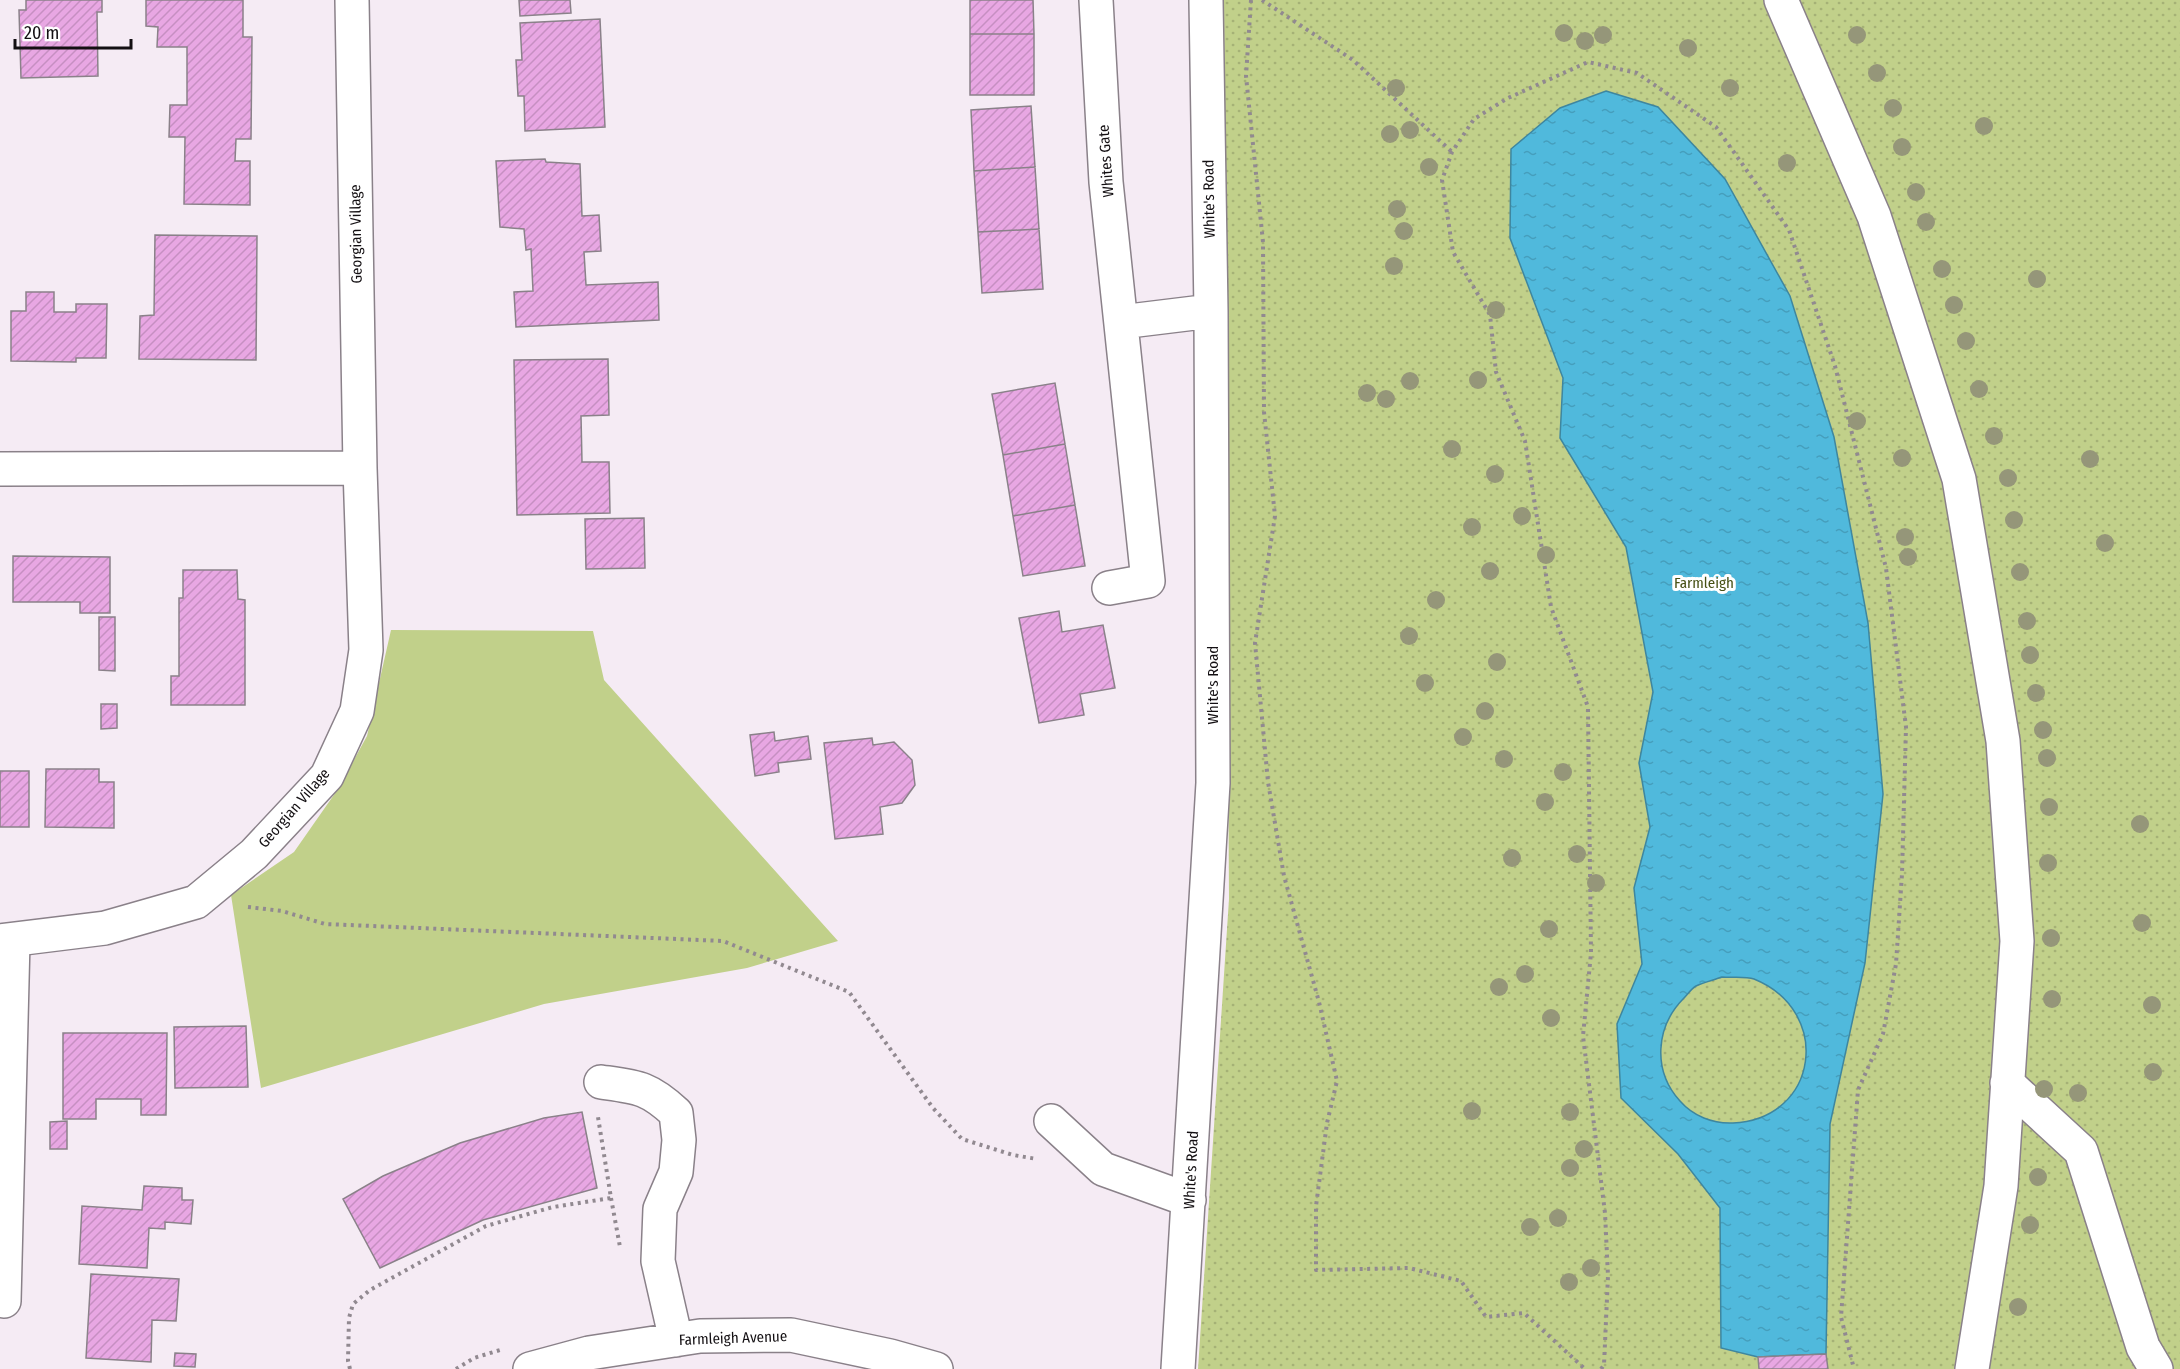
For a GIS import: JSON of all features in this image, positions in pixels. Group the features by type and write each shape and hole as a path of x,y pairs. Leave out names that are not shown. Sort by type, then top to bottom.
{"street":[{"name":"Georgian Village","path":"4,1300 6,941 105,928 196,903 254,854 327,776 357,711 366,650 360,468 352,0"},
{"name":"Whites Gate","path":"1096,0 1106,182 1148,582 1109,588"},
{"name":"White's Road","path":"1178,1369 1213,783 1212,312 1206,0"},
{"path":"1781,0 1874,216 1959,479 2003,741 2017,941 2001,1185 1972,1369"},
{"path":"1121,322 1212,312"},
{"path":"0,469 360,468"},
{"path":"601,1082 641,1088 658,1095 676,1113 679,1140 676,1172 660,1209 658,1261 676,1340"},
{"path":"2007,1083 2081,1151 2143,1347 2156,1369"},
{"path":"1051,1121 1103,1168 1189,1200"},
{"name":"Farmleigh Avenue","path":"530,1369 589,1353 700,1336 790,1335 890,1356 936,1369"}],"path":[{"path":"1251,0 1246,76 1263,242 1264,412 1275,516 1255,643 1268,782 1284,876 1319,1002 1337,1081 1327,1123 1317,1206 1316,1270 1409,1268 1461,1281 1486,1317 1524,1313 1585,1369"},
{"path":"1263,0 1353,60 1452,152"},
{"path":"1601,1369 1604,1365 1608,1276 1605,1213 1583,1036 1591,953 1588,706 1551,607 1524,441 1496,372 1490,315 1452,252 1442,180 1452,152 1474,119 1508,98 1588,62 1637,73 1716,127 1789,230 1831,355 1886,568 1906,727 1902,874 1896,964 1883,1034 1858,1090 1840,1317 1854,1369"},
{"path":"196,903 282,911 325,924 723,941 849,992 933,1108 962,1139 1013,1155 1046,1160"},
{"path":"350,1369 348,1361 349,1318 353,1304 370,1290 486,1226 553,1207 611,1198 597,1117"}],"green space":[{"name":"Farmleigh","path":"1224,0 2180,0 2180,1369 1198,1369 1229,899"},
{"path":"391,630 593,631 604,680 838,941 747,968 544,1004 261,1088 231,895 294,852 338,789 367,736"}],"water":[{"path":"1606,91 1658,107 1725,179 1790,296 1834,437 1868,623 1883,794 1865,963 1830,1124 1826,1354 1758,1357 1721,1348 1720,1208 1678,1154 1621,1098 1617,1024 1642,964 1634,888 1650,827 1639,763 1653,692 1626,547 1560,438 1563,378 1510,238 1511,149 1560,108","holes":["1722,977 1754,979 1779,994 1796,1014 1805,1038 1805,1062 1798,1084 1784,1103 1762,1117 1733,1123 1704,1118 1691,1111 1680,1101 1665,1076 1661,1049 1667,1022 1689,992 1702,983"]}],"building":[{"path":"26,0 102,0 102,12 97,12 98,76 21,78 19,10 26,10"},
{"path":"146,0 243,0 243,37 252,37 251,139 236,139 235,161 250,161 250,205 184,204 185,137 169,137 170,105 187,105 187,47 157,47 158,27 146,26"},
{"path":"519,0 570,0 571,13 520,16"},
{"path":"970,0 1033,0 1034,34 970,34"},
{"path":"600,19 605,127 525,131 524,96 518,96 516,60 522,60 520,23"},
{"path":"970,34 1034,34 1034,95 970,95"},
{"path":"1031,106 1035,167 974,171 971,110"},
{"path":"545,159 546,162 580,164 582,216 599,215 601,251 584,252 586,285 658,282 659,320 516,327 514,292 533,291 531,249 526,250 524,229 500,227 496,161"},
{"path":"1035,167 1039,229 978,232 974,171"},
{"path":"1039,229 1043,289 982,293 978,232"},
{"path":"155,235 257,236 256,360 139,359 140,316 154,315"},
{"path":"26,292 54,292 54,312 76,312 76,304 107,304 106,358 76,358 76,362 11,361 11,311 26,311"},
{"path":"608,359 609,415 581,416 582,462 609,462 610,513 517,515 514,360"},
{"path":"1055,383 1065,444 1003,455 992,394"},
{"path":"1065,444 1075,505 1013,516 1003,455"},
{"path":"1075,505 1085,566 1023,576 1013,516"},
{"path":"644,518 645,568 586,569 585,519"},
{"path":"13,556 110,557 110,613 80,613 80,602 13,602"},
{"path":"183,570 237,570 238,599 245,600 245,705 171,705 171,676 179,676 179,598 183,598"},
{"path":"1059,611 1062,632 1103,625 1115,688 1080,694 1084,715 1039,723 1019,618"},
{"path":"99,617 115,617 115,671 99,670"},
{"path":"101,704 117,704 117,728 101,729"},
{"path":"774,732 775,741 808,736 811,759 778,763 779,772 755,776 750,735"},
{"path":"872,738 873,745 894,742 912,760 915,785 902,803 880,807 883,834 835,839 824,743"},
{"path":"46,769 99,769 99,782 114,782 114,828 45,827"},
{"path":"0,771 29,771 29,827 0,827"},
{"path":"246,1026 248,1087 175,1088 174,1027"},
{"path":"63,1033 167,1033 166,1115 141,1115 141,1099 96,1099 96,1119 63,1119"},
{"path":"582,1112 597,1188 483,1220 380,1268 343,1199 383,1176 460,1143 544,1118"},
{"path":"67,1121 67,1149 50,1149 50,1122"},
{"path":"144,1186 182,1188 182,1200 193,1200 191,1224 165,1222 165,1229 149,1228 147,1268 79,1264 82,1206 142,1210"},
{"path":"91,1274 179,1279 176,1321 152,1320 151,1362 86,1358"},
{"path":"175,1353 196,1354 195,1367 174,1366"},
{"path":"1826,1354 1828,1369 1759,1369 1758,1357"}]}
